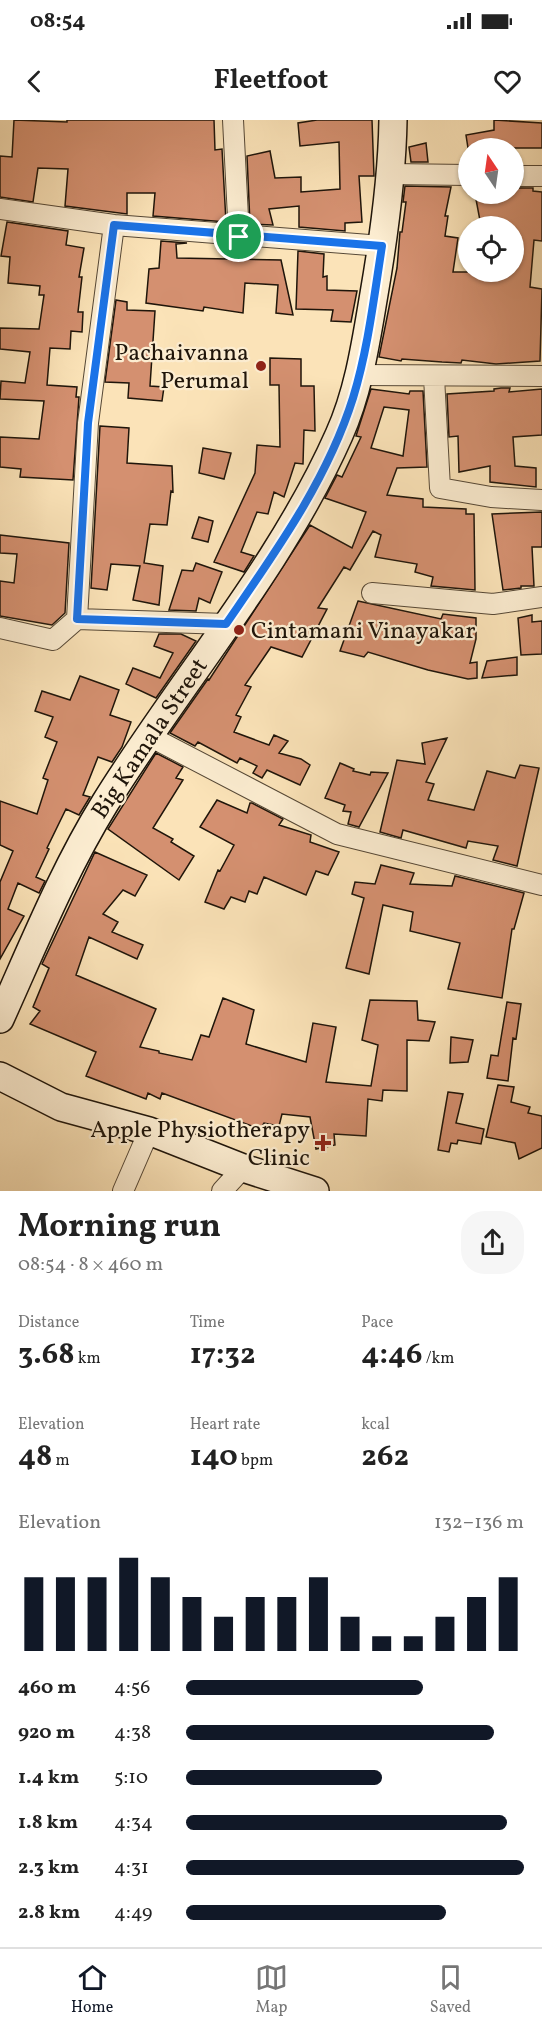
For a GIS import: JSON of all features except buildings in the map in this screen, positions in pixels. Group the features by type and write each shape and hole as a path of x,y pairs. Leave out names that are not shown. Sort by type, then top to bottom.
{"main road":[{"name":"Big Kamala Street","path":"0,1019 47,911 82,840 149,736 274,553 340,434 358,375 382,246 391,174 393,120"},
{"path":"0,1076 61,1107 149,1131 243,1168 315,1191"}],"street":[{"path":"233,120 239,237"},
{"path":"391,174 458,175"},
{"path":"524,176 542,176"},
{"path":"0,209 114,225 239,237 382,246"},
{"path":"77,619 88,423 114,225"},
{"path":"358,375 542,376"},
{"path":"434,377 440,488 491,497 542,500"},
{"path":"372,593 493,604 542,597"},
{"path":"0,628 53,640 77,619 226,624"},
{"path":"149,736 337,834 542,885"},
{"path":"123,1191 149,1131"},
{"path":"222,1191 243,1168"}],"place":[{"name":"Pachaivanna Perumal","path":"261,366"},
{"name":"Cintamani Vinayakar","path":"239,630"},
{"name":"Apple Physiotherapy Clinic","path":"323,1143"}],"route":[{"path":"114,225 239,237 382,246 368,334 353,397 340,434 296,518 226,624 77,619 88,423 114,225"}]}
